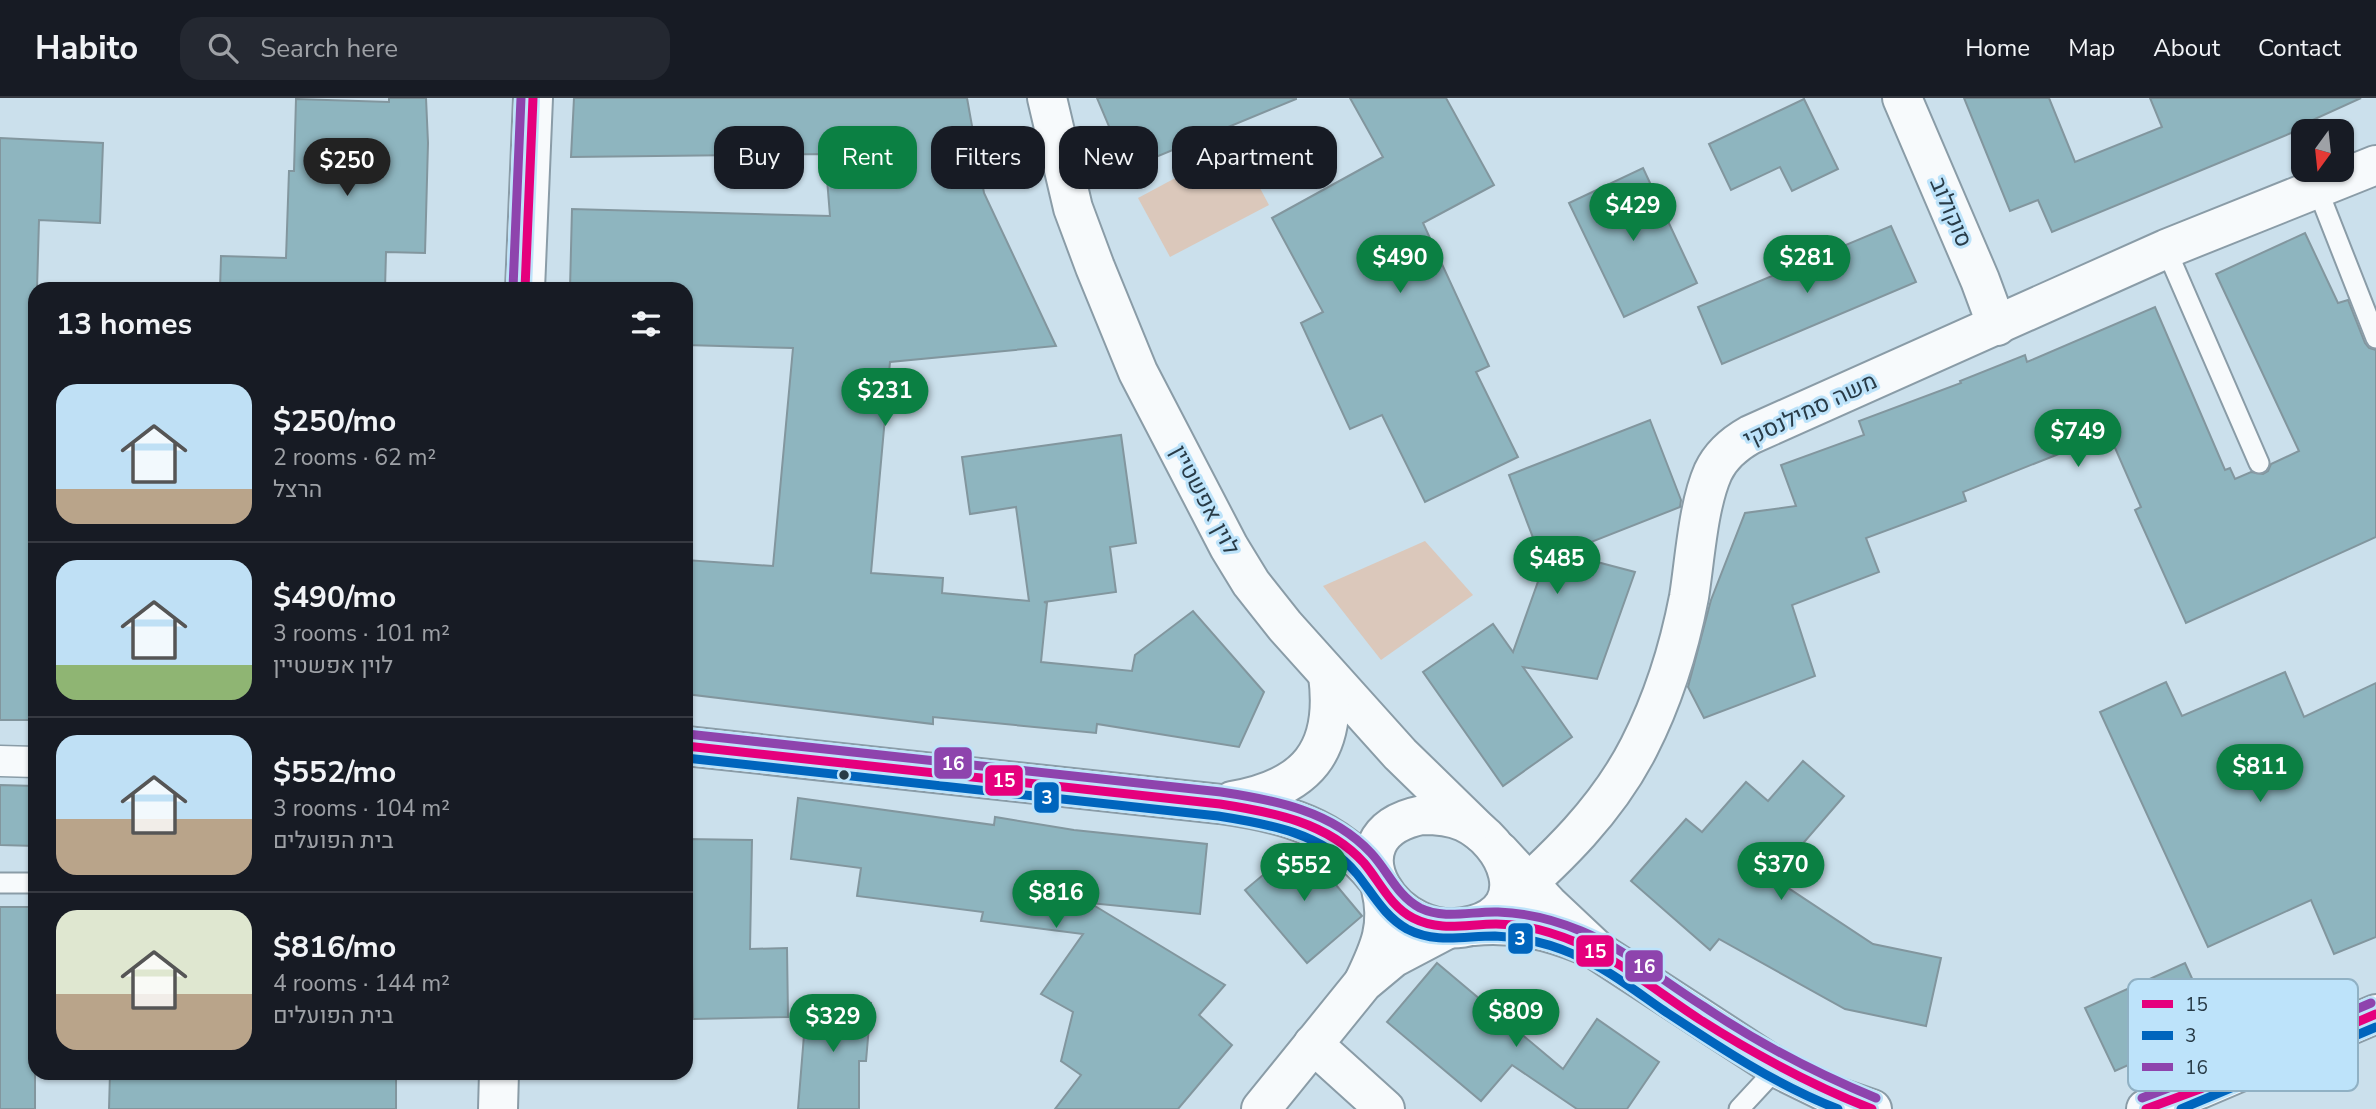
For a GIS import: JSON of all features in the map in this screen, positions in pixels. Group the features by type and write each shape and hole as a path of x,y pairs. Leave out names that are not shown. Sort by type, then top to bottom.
{"street":[{"path":"525,282 533,98"},
{"name":"לוין אפשטיין","path":"1048,98 1073,208 1138,372 1240,565 1274,613 1328,675 1414,768 1490,841"},
{"name":"סוקולוב","path":"1902,98 1997,326"},
{"name":"משה סמילנסקי","path":"1487,911 1562,852 1590,821 1615,787 1648,727 1675,657 1708,486 1725,453 1750,435 2166,249 2376,165"},
{"path":"1220,804 1253,798 1276,790 1311,764 1322,747 1329,726 1332,701 1328,675"},
{"path":"693,747 1220,804 1272,812 1313,827 1347,847 1379,884 1388,899 1408,916 1421,922 1487,911 1599,952"},
{"path":"0,761 28,762"},
{"path":"1261,1109 1363,983 1393,958 1487,911 1509,887 1507,865 1490,841 1462,821 1422,815 1399,822 1382,836 1374,856 1386,908 1384,932 1378,953 1363,983"},
{"path":"1487,911 1495,923 1558,934 1599,952 1777,1068 1834,1096 1872,1109"},
{"path":"2358,1022 2376,1014"},
{"path":"1313,1044 1385,1109"},
{"path":"498,1109 499,1080"},
{"path":"2146,1109 2195,1091"}],"lane":[{"path":"2317,188 2376,338"},
{"path":"2166,249 2259,463"},
{"path":"0,883 28,883"},
{"path":"1739,1109 1777,1068"}],"shaded area":[{"path":"1172,180 1172,189 1260,189 1269,205 1170,257 1138,198"},
{"path":"1425,541 1473,595 1381,660 1323,586"}],"building":[{"path":"389,98 426,98 428,143 425,253 386,252 385,282 220,282 221,256 286,258 289,171 294,171 296,99 389,102"},
{"path":"574,98 967,98 972,126 931,126 931,189 983,189 1056,346 890,362 871,573 943,578 942,593 1029,601 1016,507 970,514 962,457 1121,435 1136,543 1110,547 1116,592 1044,602 1047,603 1041,662 1132,671 1135,655 1193,611 1264,692 1239,747 1097,724 1096,733 933,717 933,724 693,695 693,560 773,566 793,348 693,345 693,282 570,282 572,209 830,216 828,189 917,189 917,126 818,126 818,154 804,154 804,126 714,126 714,155 571,157"},
{"path":"1097,98 1296,98 1231,126 1172,126 1172,150 1158,156 1158,126 1109,126"},
{"path":"1350,98 1446,98 1494,185 1423,223 1489,366 1476,372 1518,457 1425,502 1382,415 1350,429 1301,323 1323,312 1272,218 1325,189 1337,189 1337,182 1383,157"},
{"path":"1964,98 2049,98 2075,162 2162,127 2150,98 2361,98 2315,119 2291,119 2291,133 2052,232 2038,200 2010,211"},
{"path":"1804,99 1838,169 1792,191 1780,167 1731,190 1709,144"},
{"path":"0,138 103,143 100,223 39,220 37,282 28,282 28,720 0,720"},
{"path":"1643,168 1697,283 1624,317 1569,203"},
{"path":"1891,226 1916,282 1722,364 1698,307"},
{"path":"2305,233 2338,303 2348,300 2365,343 2376,350 2376,537 2186,623 2135,510 2141,507 2109,434 1963,492 1966,501 1866,538 1879,572 1792,605 1815,676 1704,718 1688,687 1711,600 1745,513 1796,506 1781,465 1864,435 1859,421 1961,383 1960,381 2025,355 2027,362 2155,307 2225,470 2230,468 2235,479 2251,472 2263,474 2271,464 2299,451 2216,274"},
{"path":"1650,420 1681,500 1680,507 1563,553 1635,572 1597,679 1523,667 1572,737 1503,786 1423,672 1493,624 1513,652 1546,559 1542,561 1509,475"},
{"path":"2285,672 2304,717 2376,683 2376,937 2334,954 2311,900 2208,947 2100,712 2166,682 2182,716"},
{"path":"1803,761 1844,796 1773,878 1873,944 1941,958 1926,1026 1845,1009 1719,939 1710,950 1631,881 1686,819 1702,832 1746,782 1768,801"},
{"path":"0,785 28,786 28,846 0,845"},
{"path":"798,798 994,825 995,817 1074,830 1207,844 1200,914 1090,903 1225,985 1199,1015 1232,1045 1178,1109 1055,1109 1081,1075 1061,1061 1073,1012 1041,994 1083,934 981,921 983,912 857,896 861,868 791,859"},
{"path":"693,839 752,840 750,949 787,948 788,1017 693,1019"},
{"path":"1299,845 1306,849 1362,916 1307,963 1245,890"},
{"path":"0,907 28,907 28,1080 35,1080 35,1109 0,1109"},
{"path":"1437,963 1563,1069 1597,1019 1659,1062 1627,1109 1577,1109 1512,1065 1481,1101 1387,1022"},
{"path":"2185,963 2192,979 2149,979"},
{"path":"2128,989 2128,1065 2115,1071 2085,1008"},
{"path":"807,998 871,1003 866,1061 859,1061 859,1109 798,1109"},
{"path":"110,1080 396,1080 396,1109 109,1109"}],"transit line":[{"name":"16","path":"513,282 521,98"},
{"name":"15","path":"525,282 533,98"},
{"name":"16","path":"693,735 1221,792 1302,810 1321,817 1356,839 1377,860 1405,897 1420,908 1439,914 1520,914 1551,920 1581,931 1628,956 1766,1045 1876,1098"},
{"name":"15","path":"693,747 1220,804 1279,815 1316,828 1349,849 1364,863 1398,907 1413,918 1443,926 1517,925 1578,943 1625,968 1699,1019 1762,1057 1872,1109"},
{"name":"3","path":"693,759 1218,816 1275,827 1312,840 1343,860 1385,911 1407,929 1439,938 1515,938 1544,944 1585,959 1748,1064 1792,1089 1838,1109"},
{"name":"16","path":"2358,1009 2371,1003"},
{"name":"15","path":"2358,1022 2376,1014"},
{"name":"3","path":"2358,1035 2376,1027"},
{"name":"16","path":"2142,1098 2161,1091"},
{"name":"15","path":"2146,1109 2195,1091"},
{"name":"3","path":"2181,1109 2224,1091"}]}
